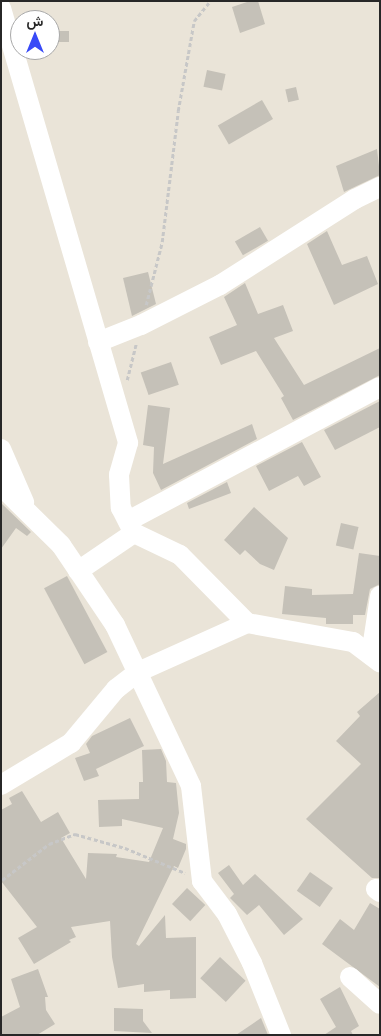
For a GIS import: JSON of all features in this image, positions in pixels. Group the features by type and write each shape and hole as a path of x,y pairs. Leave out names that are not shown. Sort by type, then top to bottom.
{"street":[{"path":"1,8 128,443 119,475 121,508 131,527 180,555 247,623"},
{"path":"98,342 141,325 220,285 346,204 380,187"},
{"path":"78,570 131,527 380,387"},
{"path":"1,449 28,510"},
{"path":"1,486 28,510 61,545 115,625 191,786 202,881 227,914 252,963 281,1035"},
{"path":"375,659 380,596"},
{"path":"1,785 70,743 116,689 138,672 247,623 353,642 375,659"},
{"path":"350,977 380,1004"}],"path":[{"path":"126,387 162,242 178,110 194,21 210,1"},
{"path":"2,880 50,844 75,834 125,848 202,881"}],"building":[{"path":"250,1 258,1 265,24 240,33 232,7"},
{"path":"60,31 69,31 69,42 60,42"},
{"path":"207,70 226,74 222,91 203,87"},
{"path":"296,87 299,100 288,102 285,89"},
{"path":"262,100 273,119 229,145 218,126"},
{"path":"377,149 380,175 344,192 336,166"},
{"path":"260,227 268,241 243,255 235,242"},
{"path":"327,231 342,265 367,256 378,284 334,305 307,244"},
{"path":"148,272 156,304 132,316 123,278"},
{"path":"245,283 258,314 283,305 293,331 274,338 304,385 380,348 380,375 293,420 281,398 284,396 256,351 221,365 209,337 237,325 224,297"},
{"path":"171,362 179,385 149,395 141,372"},
{"path":"380,401 380,427 335,450 324,430"},
{"path":"148,405 170,408 163,464 252,424 257,439 161,490 153,473 154,447 143,445"},
{"path":"302,442 321,477 304,486 298,476 269,491 256,466"},
{"path":"227,482 231,493 189,509 187,503"},
{"path":"1,503 31,532 27,536 16,528 1,549"},
{"path":"254,507 288,538 274,570 260,564 245,550 240,555 224,540"},
{"path":"341,523 359,527 353,549 336,545"},
{"path":"359,553 380,556 380,584 370,589 365,615 353,615 353,624 326,624 326,618 282,614 285,586 312,589 312,595 353,594"},
{"path":"67,576 107,652 84,664 44,588"},
{"path":"380,692 380,878 372,878 306,819 361,764 336,741 360,716 357,712"},
{"path":"130,718 144,746 96,769 99,776 84,781 75,758 90,753 86,744 92,736"},
{"path":"161,749 166,761 167,782 176,783 179,813 173,839 186,844 186,849 178,868 174,866 136,944 139,946 165,915 166,938 196,937 196,998 170,999 170,990 144,992 144,984 118,988 112,957 110,921 71,927 76,937 69,940 71,942 34,964 18,938 37,927 1,881 1,810 12,804 9,798 22,791 41,822 58,812 70,833 61,838 86,879 88,853 117,854 116,857 149,862 163,828 122,819 122,826 99,827 98,800 139,799 139,782 143,782 142,750"},
{"path":"229,865 243,885 255,874 303,919 284,935 259,905 247,915 230,898 234,894 218,873"},
{"path":"310,872 333,888 320,907 297,891"},
{"path":"187,888 205,905 190,921 172,904"},
{"path":"370,903 380,909 380,987 322,944 340,919 354,930"},
{"path":"220,957 246,981 226,1002 200,978"},
{"path":"38,969 48,997 45,997 46,1010 55,1024 37,1035 1,1035 1,1017 20,1007 11,979"},
{"path":"340,987 359,1026 351,1031 353,1035 324,1035 336,1027 320,999"},
{"path":"114,1008 143,1009 143,1021 152,1033 114,1031"},
{"path":"261,1018 268,1035 236,1035"}]}
